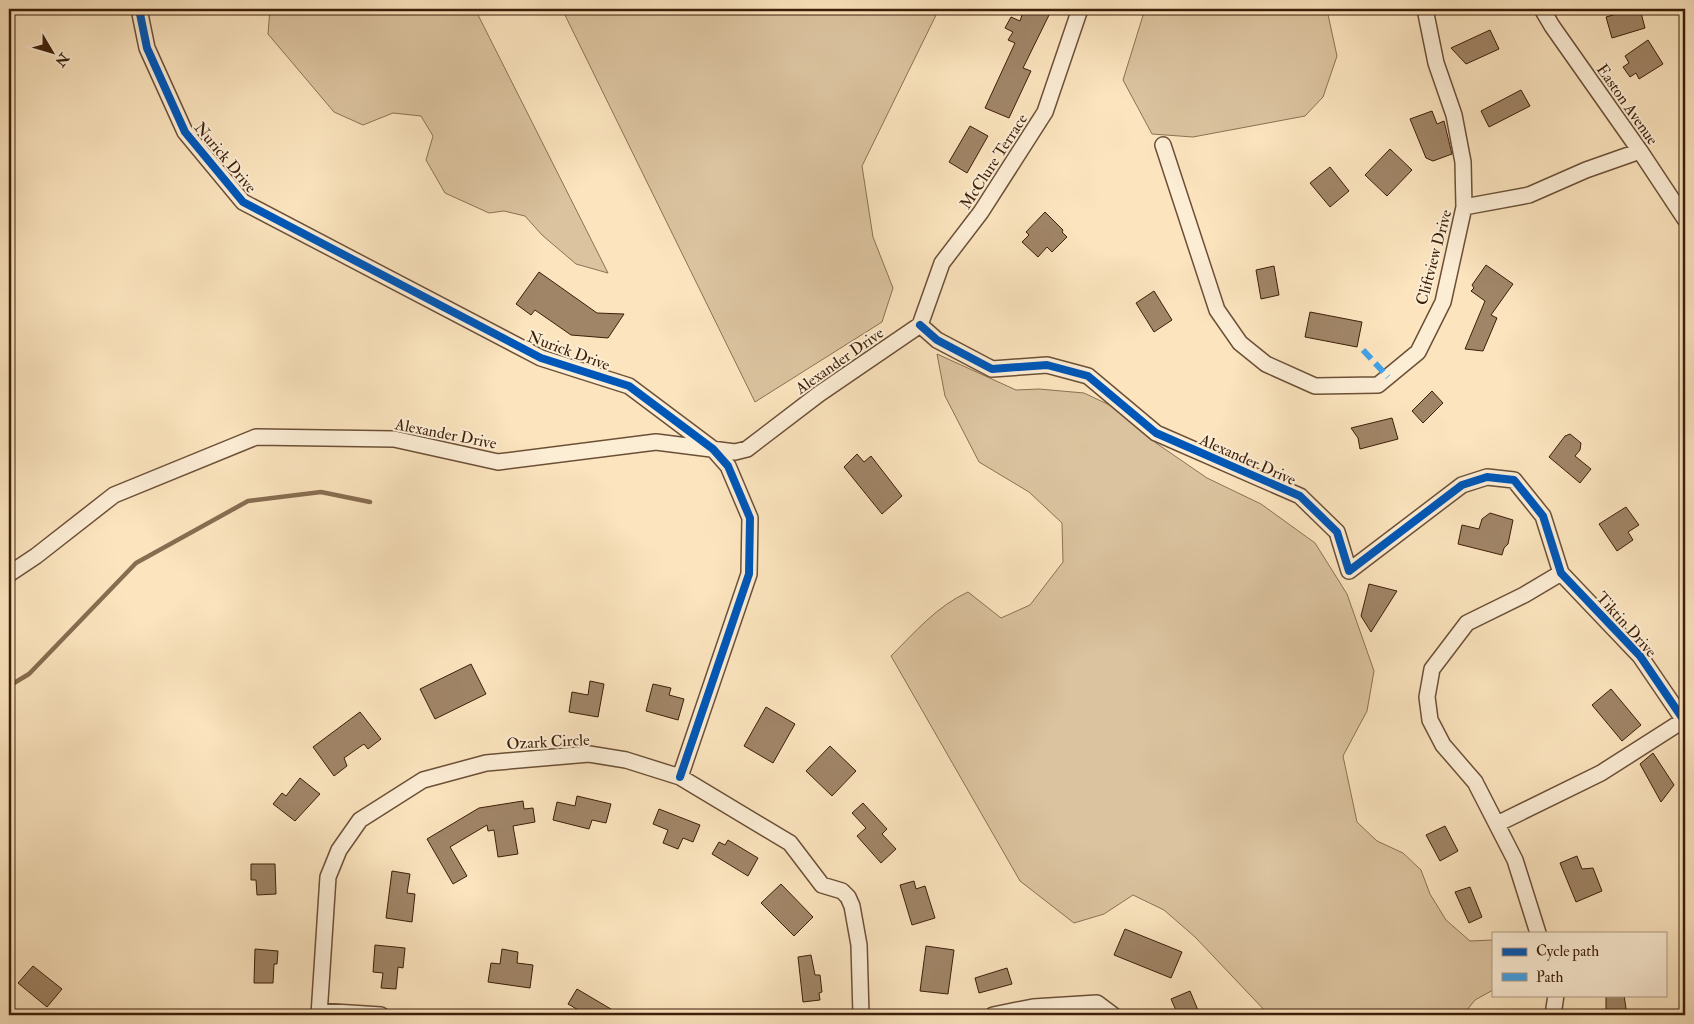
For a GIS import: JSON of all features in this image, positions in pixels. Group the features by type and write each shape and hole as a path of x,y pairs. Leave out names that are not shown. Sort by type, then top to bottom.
{"street":[{"name":"Nurick Drive","path":"139,9 147,48 185,132 243,202 541,358 630,386 713,449 728,466 750,518 748,574 680,777"},
{"name":"McClure Terrace","path":"920,325 942,264 981,212 1045,112 1080,9"},
{"path":"1425,9 1436,63 1454,115 1463,162 1464,206"},
{"name":"Easton Avenue","path":"1542,9 1685,219"},
{"name":"Cliftview Drive","path":"1163,145 1217,310 1240,343 1266,364 1315,386 1378,385 1418,352 1443,302 1464,206 1529,195 1586,170 1640,151"},
{"name":"Alexander Drive","path":"9,574 36,556 114,495 256,437 394,438 498,462 656,442 735,452 747,449 819,394 920,325 937,340 992,369 1047,365 1088,376 1156,433 1300,496 1337,532 1349,571 1462,485 1487,477 1514,480 1542,516 1562,573"},
{"path":"1538,932 1515,860 1475,782 1442,745 1430,720 1427,697 1432,669 1467,623 1524,595 1562,573"},
{"name":"Tiktin Drive","path":"1562,573 1640,656 1685,721"},
{"path":"1497,824 1601,773 1685,721"},
{"name":"Ozark Circle","path":"381,1015 319,1013 328,878 339,850 360,820 423,780 486,763 589,754 626,760 680,777 790,843 822,885 842,891 848,896 852,906 860,945 861,1015"},
{"path":"1554,1015 1556,996"},
{"path":"993,1015 1033,1007 1096,1003 1113,1015"}],"shaded area":[{"path":"270,9 475,9 608,273 576,264 542,235 525,216 504,211 489,213 445,193 426,160 433,136 421,116 393,113 363,125 334,112 268,34"},
{"path":"562,9 939,9 862,166 873,237 893,288 882,322 755,402"},
{"path":"1145,9 1337,9 1327,10 1337,56 1323,97 1305,116 1193,137 1152,134 1123,80"},
{"path":"937,354 1016,390 1039,389 1084,393 1120,410 1156,443 1207,478 1261,504 1315,543 1347,594 1374,671 1367,711 1343,756 1357,822 1377,841 1403,853 1421,870 1430,894 1446,920 1470,941 1492,940 1492,991 1475,1000 1463,1015 1269,1015 1195,937 1164,910 1133,895 1104,914 1074,923 1020,881 891,656 936,612 968,592 1001,618 1030,605 1063,562 1062,523 1029,492 979,462 945,396"}],"building":[{"path":"1024,9 1041,9 1050,13 1023,68 1031,71 1009,118 985,108 1015,43 1008,40 1013,32 1005,28 1011,17 1020,21"},
{"path":"1640,9 1645,28 1612,38 1606,17"},
{"path":"1490,30 1499,49 1466,64 1451,48"},
{"path":"1648,40 1663,64 1639,79 1636,73 1630,77 1623,67 1629,63 1625,56"},
{"path":"1521,90 1530,106 1489,127 1481,111"},
{"path":"1432,111 1437,124 1444,121 1452,154 1433,161 1426,158 1410,119"},
{"path":"970,126 988,136 967,173 949,162"},
{"path":"1390,149 1412,170 1387,196 1365,175"},
{"path":"1330,167 1349,191 1330,207 1310,183"},
{"path":"1045,212 1063,230 1062,232 1067,237 1052,252 1047,247 1038,257 1022,242 1029,235 1026,232"},
{"path":"1486,265 1513,284 1491,315 1497,318 1483,351 1465,349 1485,301 1471,291 1474,288 1472,285"},
{"path":"1274,266 1279,295 1261,299 1256,270"},
{"path":"539,272 597,313 624,314 608,338 571,335 535,310 531,315 516,304"},
{"path":"1154,291 1172,320 1154,332 1136,303"},
{"path":"1310,312 1362,322 1357,347 1305,337"},
{"path":"1432,391 1443,403 1423,423 1412,411"},
{"path":"1392,418 1398,439 1360,449 1358,438 1351,428"},
{"path":"1570,434 1581,443 1580,450 1575,456 1591,469 1580,483 1549,457 1565,436"},
{"path":"857,454 864,462 871,456 902,496 882,514 844,467"},
{"path":"1626,507 1639,525 1628,532 1633,540 1617,551 1599,524"},
{"path":"1490,513 1513,520 1508,544 1504,548 1502,555 1458,544 1462,525 1479,529 1482,519"},
{"path":"1369,584 1397,591 1371,632 1361,616"},
{"path":"471,664 486,694 435,719 420,689"},
{"path":"590,681 604,684 598,717 569,712 572,692 588,695"},
{"path":"653,684 671,688 669,695 684,699 678,720 646,711"},
{"path":"1611,689 1641,725 1622,741 1592,705"},
{"path":"766,707 795,724 773,763 744,746"},
{"path":"360,712 381,739 368,749 364,744 344,758 347,766 334,776 313,747"},
{"path":"830,746 856,771 832,796 806,771"},
{"path":"1653,753 1674,785 1661,802 1640,764"},
{"path":"300,778 320,794 295,821 273,804 282,793 286,796"},
{"path":"577,796 611,804 606,823 592,820 589,829 553,820 557,802 575,806"},
{"path":"523,801 524,809 533,808 535,822 513,826 518,854 498,857 494,830 488,831 487,825 450,847 467,876 453,884 427,839 479,808"},
{"path":"863,803 887,829 882,834 896,849 881,863 857,836 866,828 852,813"},
{"path":"659,809 700,825 693,842 683,838 678,849 663,843 668,830 653,824"},
{"path":"1445,826 1458,851 1440,861 1426,835"},
{"path":"728,840 758,858 748,876 712,854 719,842 725,845"},
{"path":"1577,856 1582,869 1593,868 1602,891 1576,902 1560,863"},
{"path":"251,864 275,864 276,894 257,895 256,880 251,880"},
{"path":"392,871 410,874 407,893 415,894 412,922 386,918"},
{"path":"914,881 916,889 925,886 935,918 912,925 900,885"},
{"path":"781,884 813,917 794,936 761,903"},
{"path":"1470,887 1482,917 1469,923 1455,892"},
{"path":"1125,929 1182,952 1171,978 1114,955"},
{"path":"375,945 405,948 403,968 398,967 396,989 381,988 383,973 373,972"},
{"path":"926,946 954,950 948,994 920,991"},
{"path":"255,949 278,951 277,964 274,964 273,983 254,983"},
{"path":"502,949 518,952 517,963 533,965 530,988 488,982 491,963 500,964"},
{"path":"811,955 815,975 820,975 822,992 819,993 820,1000 803,1002 798,957"},
{"path":"33,966 62,989 47,1007 18,983"},
{"path":"1007,968 1012,984 979,993 975,978"},
{"path":"577,989 621,1015 587,1015 568,1004"},
{"path":"1190,991 1200,1015 1178,1015 1171,999"},
{"path":"1606,996 1624,996 1627,1015 1606,1015"}],"waterway":[{"path":"9,686 29,674 136,563 248,501 321,492 370,502"}],"marked path":[{"path":"1363,350 1388,377"}],"cycle path":[{"path":"139,9 147,48 185,132 243,202 541,358 629,386 713,449 728,466 750,518 749,574 680,777"},
{"path":"920,325 937,340 992,369 1047,365 1088,376 1156,433 1300,496 1337,532 1349,571 1462,485 1487,477 1514,480 1543,516 1561,573 1640,656 1685,722"}]}
